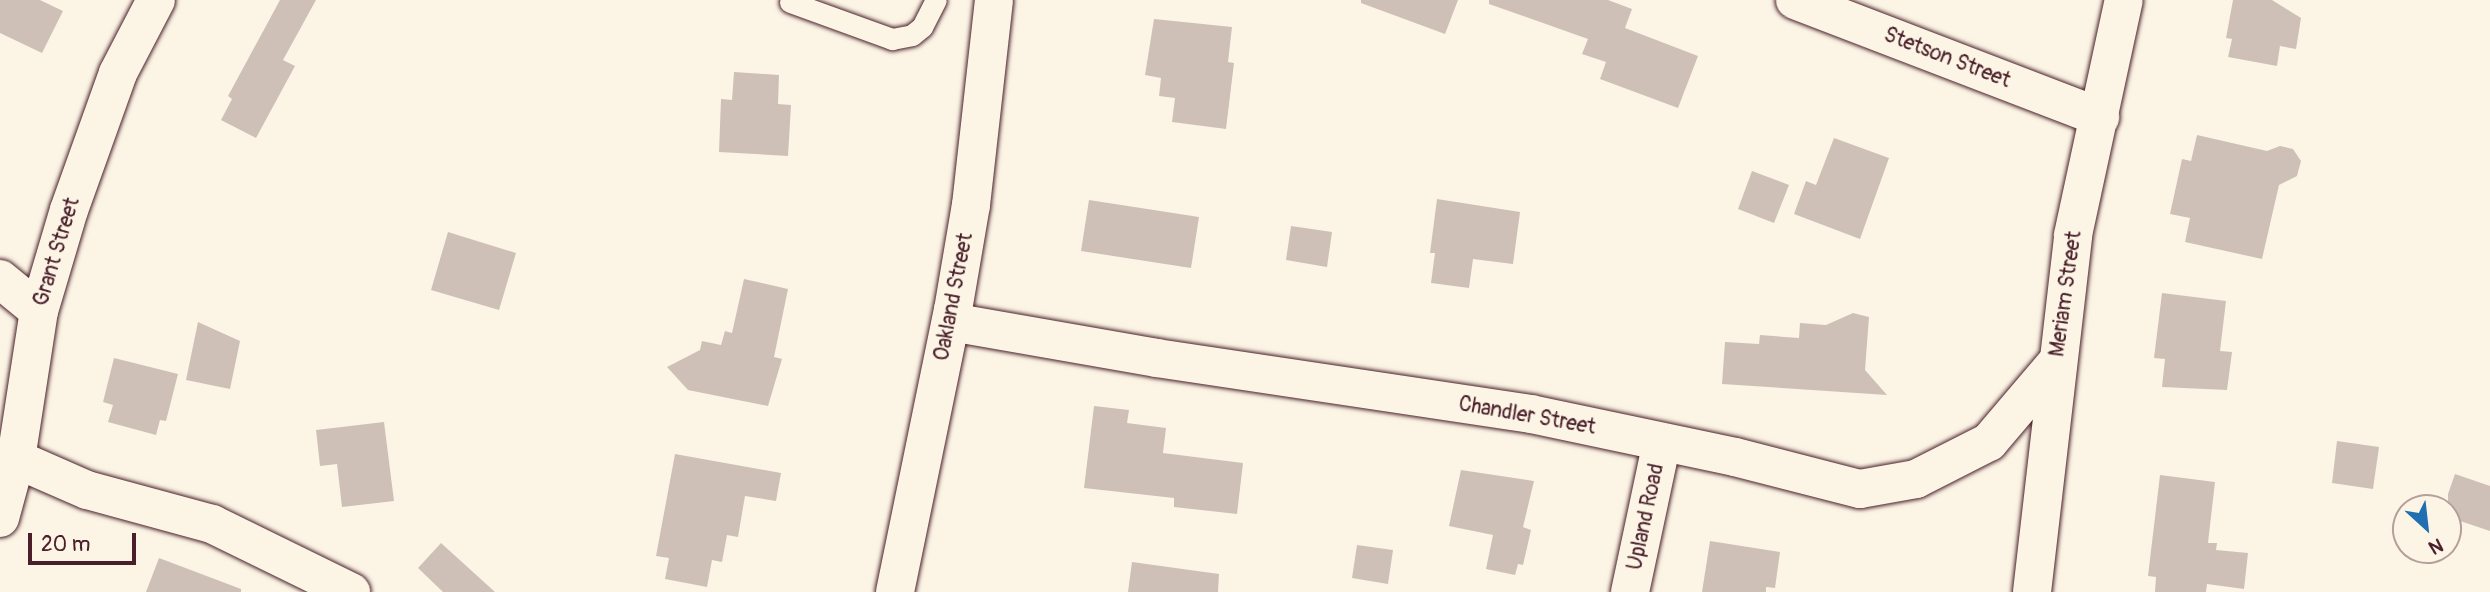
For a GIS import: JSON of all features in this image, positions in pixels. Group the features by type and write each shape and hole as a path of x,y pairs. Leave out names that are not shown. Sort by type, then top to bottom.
{"street":[{"name":"Grant Street","path":"0,518 16,459 39,312 69,210 118,73 156,0"},
{"name":"Oakland Street","path":"895,592 951,322 971,205 994,0"},
{"name":"Stetson Street","path":"1795,0 2100,117"},
{"name":"Meriam Street","path":"2032,592 2073,235 2124,0"},
{"path":"0,279 39,312"},
{"name":"Chandler Street","path":"951,322 1157,358 1531,414 1860,489 1916,479 1989,442 2057,362"},
{"name":"Upland Road","path":"1630,592 1662,442"},
{"path":"16,459 87,490 212,524 351,592"}],"lane":[{"path":"790,2 892,38 912,35 922,27 936,0"}],"building":[{"path":"0,0 40,0 63,11 42,53 0,33"},
{"path":"280,0 316,0 283,60 295,66 256,138 221,120 232,99 228,96"},
{"path":"1361,0 1458,0 1445,34 1361,3"},
{"path":"1489,0 1608,0 1632,9 1625,28 1698,56 1678,108 1600,79 1606,62 1582,54 1588,39 1489,4"},
{"path":"2233,0 2272,0 2301,18 2296,49 2280,46 2277,66 2228,57 2232,39 2226,38"},
{"path":"1154,19 1232,27 1228,62 1234,63 1226,129 1172,122 1175,98 1159,96 1161,78 1145,75"},
{"path":"734,72 779,75 778,104 791,105 788,156 719,152 721,99 732,100"},
{"path":"2197,135 2267,151 2280,146 2293,149 2301,161 2297,176 2279,185 2262,259 2185,242 2190,218 2170,214 2182,159 2191,161"},
{"path":"1834,138 1889,158 1860,239 1794,214 1806,181 1816,185"},
{"path":"1752,171 1789,185 1774,223 1738,209"},
{"path":"1437,199 1520,212 1513,264 1473,259 1469,288 1431,283 1435,253 1430,253"},
{"path":"1089,200 1199,217 1191,268 1081,251"},
{"path":"1291,226 1332,232 1327,267 1286,260"},
{"path":"448,232 516,253 499,310 431,290"},
{"path":"744,279 788,289 774,357 782,359 768,406 688,390 667,367 700,350 702,341 721,345 725,331 732,333"},
{"path":"2162,293 2226,301 2220,351 2232,352 2227,390 2162,387 2165,359 2154,358"},
{"path":"1853,313 1869,317 1865,370 1887,395 1722,384 1725,342 1759,344 1760,335 1799,338 1800,323 1826,325"},
{"path":"198,322 240,341 230,389 186,380"},
{"path":"114,358 178,374 166,421 160,420 156,435 108,422 113,405 103,402"},
{"path":"1094,406 1129,410 1127,423 1166,428 1163,453 1243,463 1237,514 1174,507 1174,498 1084,488"},
{"path":"384,422 394,501 342,507 337,464 320,466 316,430"},
{"path":"2337,441 2379,447 2373,489 2332,483"},
{"path":"675,454 781,473 776,501 745,496 738,537 727,535 722,562 712,560 707,587 665,579 669,558 656,556"},
{"path":"1461,470 1534,481 1523,527 1531,530 1523,565 1518,564 1515,575 1486,569 1493,535 1449,526"},
{"path":"2455,474 2490,486 2490,531 2462,522 2462,494 2448,494"},
{"path":"2160,475 2215,482 2208,543 2217,543 2216,550 2248,553 2244,589 2207,584 2206,592 2155,592 2156,577 2148,576"},
{"path":"1710,541 1780,552 1775,588 1766,587 1766,592 1702,592"},
{"path":"441,543 495,592 443,592 418,568"},
{"path":"1357,545 1393,550 1388,584 1352,578"},
{"path":"159,558 241,589 241,592 146,592"},
{"path":"1132,562 1219,574 1218,592 1128,592"}]}
